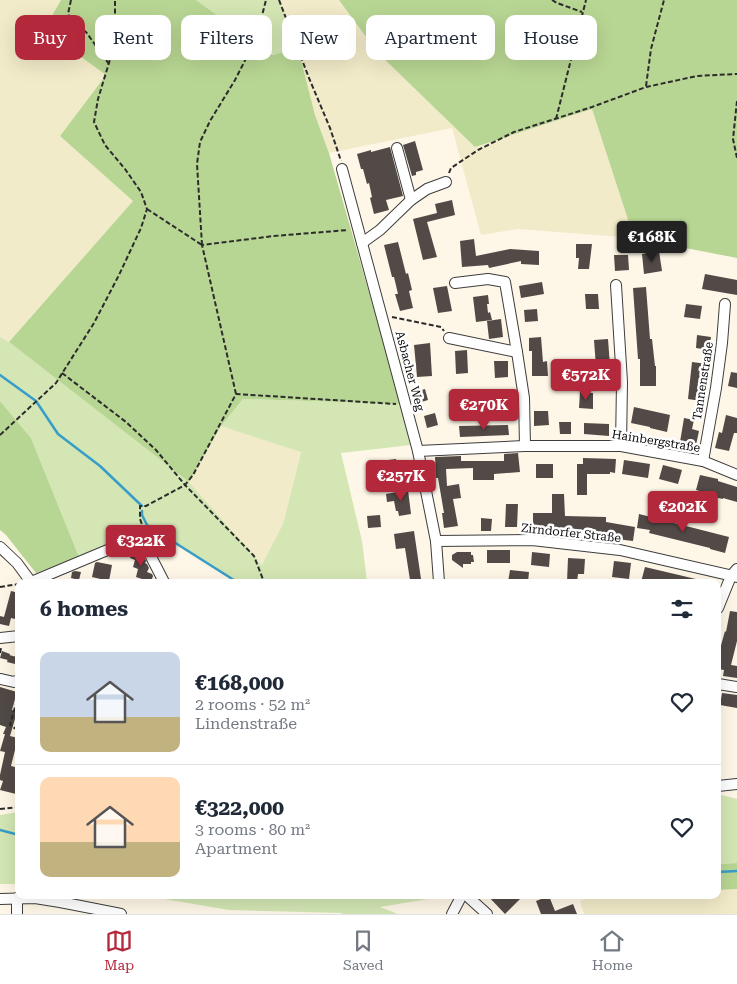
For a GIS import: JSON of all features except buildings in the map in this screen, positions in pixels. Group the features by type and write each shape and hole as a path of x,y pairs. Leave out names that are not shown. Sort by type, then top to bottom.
{"street":[{"path":"397,148 411,200"},
{"name":"Asbacher Weg","path":"342,169 418,451 436,541 439,579"},
{"path":"362,243 380,230 411,200 427,189 446,182"},
{"path":"455,283 488,279 505,282 524,398 525,446"},
{"path":"616,285 622,382 620,446"},
{"name":"Tannenstraße","path":"703,461 716,388 725,304"},
{"path":"449,338 517,352"},
{"name":"Hainbergstraße","path":"418,451 525,446 620,446 703,461 737,475"},
{"path":"38,579 129,541 140,540 145,545 162,579"},
{"name":"Zirndorfer Straße","path":"436,541 532,540 620,550 735,574"},
{"path":"0,547 17,563 29,579"},
{"path":"721,602 735,574"},
{"path":"0,638 15,636"},
{"path":"1,679 15,682"},
{"path":"721,684 737,687"},
{"path":"721,786 737,784"},
{"path":"0,898 15,898"},
{"path":"17,899 17,914"},
{"path":"41,899 121,914"},
{"path":"452,914 460,899"},
{"path":"470,899 487,914"}],"path":[{"path":"71,0 68,14 72,22 86,32 109,64"},
{"path":"0,435 56,383 94,323 141,228 147,209 141,192 105,145 94,122 98,99 115,43 115,0"},
{"path":"140,540 144,527 140,519 140,506 146,506 185,485 193,475 236,394 202,245 197,164 200,142 256,39 266,0"},
{"path":"279,0 330,128 342,169"},
{"path":"552,0 583,13"},
{"path":"556,119 586,0"},
{"path":"646,86 652,49 664,0"},
{"path":"446,182 451,168 478,150 514,132 592,107 646,86 697,76 737,74"},
{"path":"737,101 733,139 737,158"},
{"path":"147,209 202,245 274,236 359,229"},
{"path":"382,316 442,327 449,338"},
{"path":"62,373 126,422 156,450 185,485 254,556 263,579"},
{"path":"236,394 406,405"},
{"path":"0,587 15,585"},
{"path":"15,707 10,725 15,728"},
{"path":"0,809 15,807"}],"shaded area":[{"path":"0,0 61,0 53,15 15,15 15,60 85,60 106,75 60,136 133,201 9,342 0,337"},
{"path":"266,0 339,0 350,15 282,15 282,24"},
{"path":"356,23 366,37 366,60 385,60 475,147 592,109 634,238 518,229 481,235 452,128 329,153 315,115 301,60 356,60"},
{"path":"221,426 301,451 283,524 263,566 189,482"},
{"path":"737,889 737,914 584,914 580,901 586,899 721,899 721,890"}],"green space":[{"path":"61,0 196,0 217,15 181,15 181,60 272,60 272,54 282,52 282,60 301,60 315,115 329,153 401,404 243,399 221,426 189,482 9,342 133,201 60,136 106,75 85,60 85,15 52,15"},
{"path":"196,0 280,0 286,15 282,15 282,53 274,55 272,54 272,15 217,15"},
{"path":"339,0 737,0 737,258 634,238 592,109 475,147 385,60 495,60 495,15 366,15 366,37 356,23 356,15 350,15"},
{"path":"0,337 9,342 189,482 262,565 283,524 301,452 221,426 243,399 401,404 411,445 341,453 362,541 367,579 230,579 148,527 141,532 79,557 31,438 0,401"},
{"path":"0,401 31,438 79,557 36,573 0,530"},
{"path":"721,795 737,799 737,863 721,864"},
{"path":"15,813 15,884 0,884 0,815"},
{"path":"737,863 737,889 721,890 721,864"},
{"path":"164,899 428,899 380,907 398,914 229,910"}],"waterway":[{"path":"0,375 36,401 58,434 100,466 142,506"},
{"path":"142,511 147,525 232,579"},
{"path":"0,830 15,834"},
{"path":"721,872 737,871"}]}
